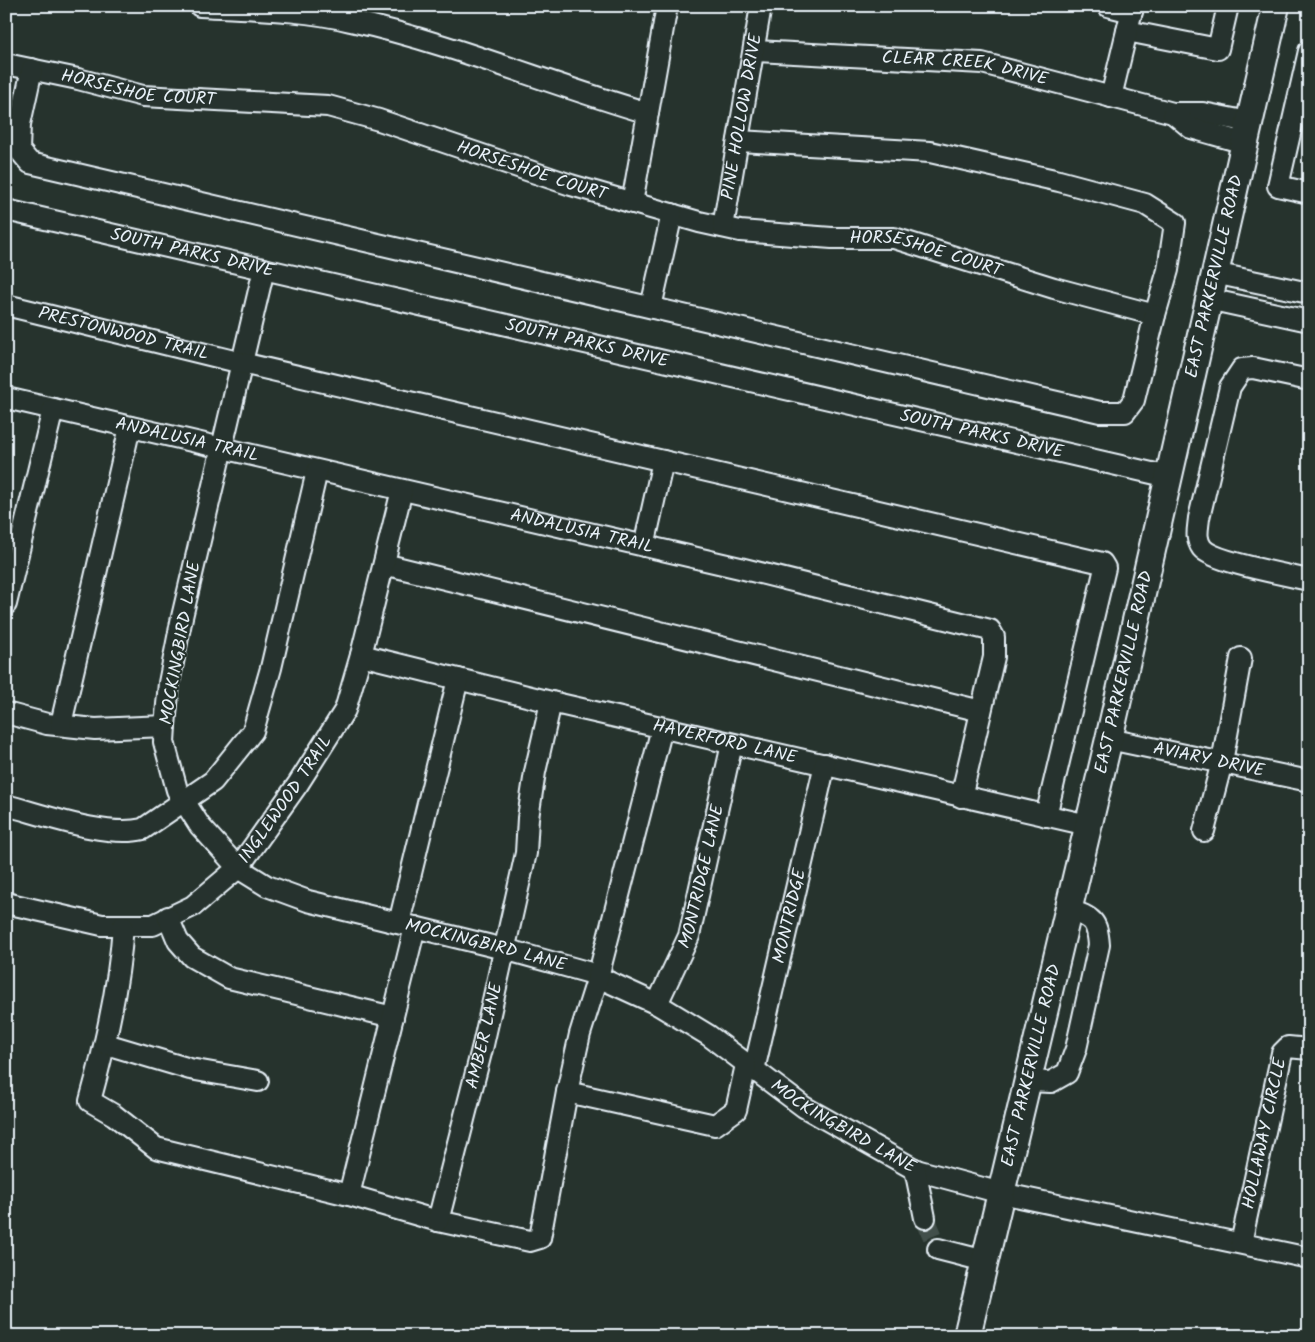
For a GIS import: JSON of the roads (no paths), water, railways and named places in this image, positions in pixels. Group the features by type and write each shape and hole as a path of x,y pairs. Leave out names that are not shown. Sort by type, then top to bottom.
{"main road":[{"name":"EAST PARKERVILLE ROAD","path":"967,1336 1109,739 1276,6"}],"street":[{"path":"200,6 295,12 349,20 421,38 587,96 648,113"},
{"path":"632,203 667,6"},
{"name":"PINE HOLLOW DRIVE","path":"723,227 761,6"},
{"path":"1108,6 1131,17 1218,49 1228,6"},
{"path":"1111,97 1131,17"},
{"name":"CLEAR CREEK DRIVE","path":"754,51 982,63 1173,113 1191,128 1247,132"},
{"path":"1309,51 1278,186 1309,193"},
{"name":"HORSESHOE COURT","path":"6,64 142,96 328,106 379,120 571,185 723,227 740,231 832,238 894,238 1054,288 1155,315"},
{"path":"32,69 20,124 19,150 30,163 1100,412 1125,412 1134,400 1168,270 1175,223 1146,204 930,152 738,141"},
{"name":"SOUTH PARKS DRIVE","path":"6,210 1169,477"},
{"path":"650,307 672,214"},
{"name":"MOCKINGBIRD LANE","path":"264,270 182,617 169,683 164,742 177,790 200,826 238,868 267,886 308,901 504,949 587,972 657,1004 708,1035 804,1107 915,1169 1002,1193 1309,1258"},
{"path":"1214,273 1309,293"},
{"path":"1208,299 1309,321"},
{"name":"PRESTONWOOD TRAIL","path":"6,305 242,363 1102,563 1105,568 1046,816"},
{"path":"1309,380 1253,368 1242,370 1230,387 1203,499 1197,538 1203,549 1220,559 1309,580"},
{"name":"ANDALUSIA TRAIL","path":"6,398 644,546 990,630 994,637 994,657 961,797"},
{"path":"6,604 53,409"},
{"path":"61,724 130,427"},
{"path":"644,546 663,461"},
{"path":"6,805 111,831 131,831 143,829 213,781 253,731 317,470"},
{"name":"INGLEWOOD TRAIL","path":"6,903 102,925 153,925 193,906 238,868 298,784 345,710 361,655 402,490"},
{"path":"384,564 981,711"},
{"name":"HAVERFORD LANE","path":"361,655 551,702 1088,826"},
{"path":"1204,832 1222,762 1241,658"},
{"path":"349,1195 393,1017 407,925 458,679"},
{"name":"AMBER LANE","path":"438,1221 483,1045 526,853 528,818 535,772 551,702"},
{"path":"6,713 47,724 95,729 165,726"},
{"path":"123,926 120,962 106,1044 90,1101 114,1115 156,1148 349,1195 438,1221 530,1241 540,1238 567,1092 580,1034 598,978 662,728"},
{"name":"AVIARY DRIVE","path":"1109,739 1309,781"},
{"name":"MONTRIDGE LANE","path":"657,1004 689,936 732,744"},
{"name":"MONTRIDGE","path":"567,1092 715,1125 736,1110 750,1068 825,764"},
{"path":"1027,1081 1050,1082 1067,1073 1076,1050 1099,946 1098,930 1091,917 1068,909"},
{"path":"168,918 178,942 192,957 229,978 393,1017"},
{"path":"106,1044 190,1069 258,1081"},
{"name":"HOLLAWAY CIRCLE","path":"1240,1243 1282,1053 1288,1046 1309,1049"},
{"path":"915,1169 925,1218"},
{"path":"938,1249 985,1261"}],"tunnel":[{"path":"925,1218 938,1249"}]}
